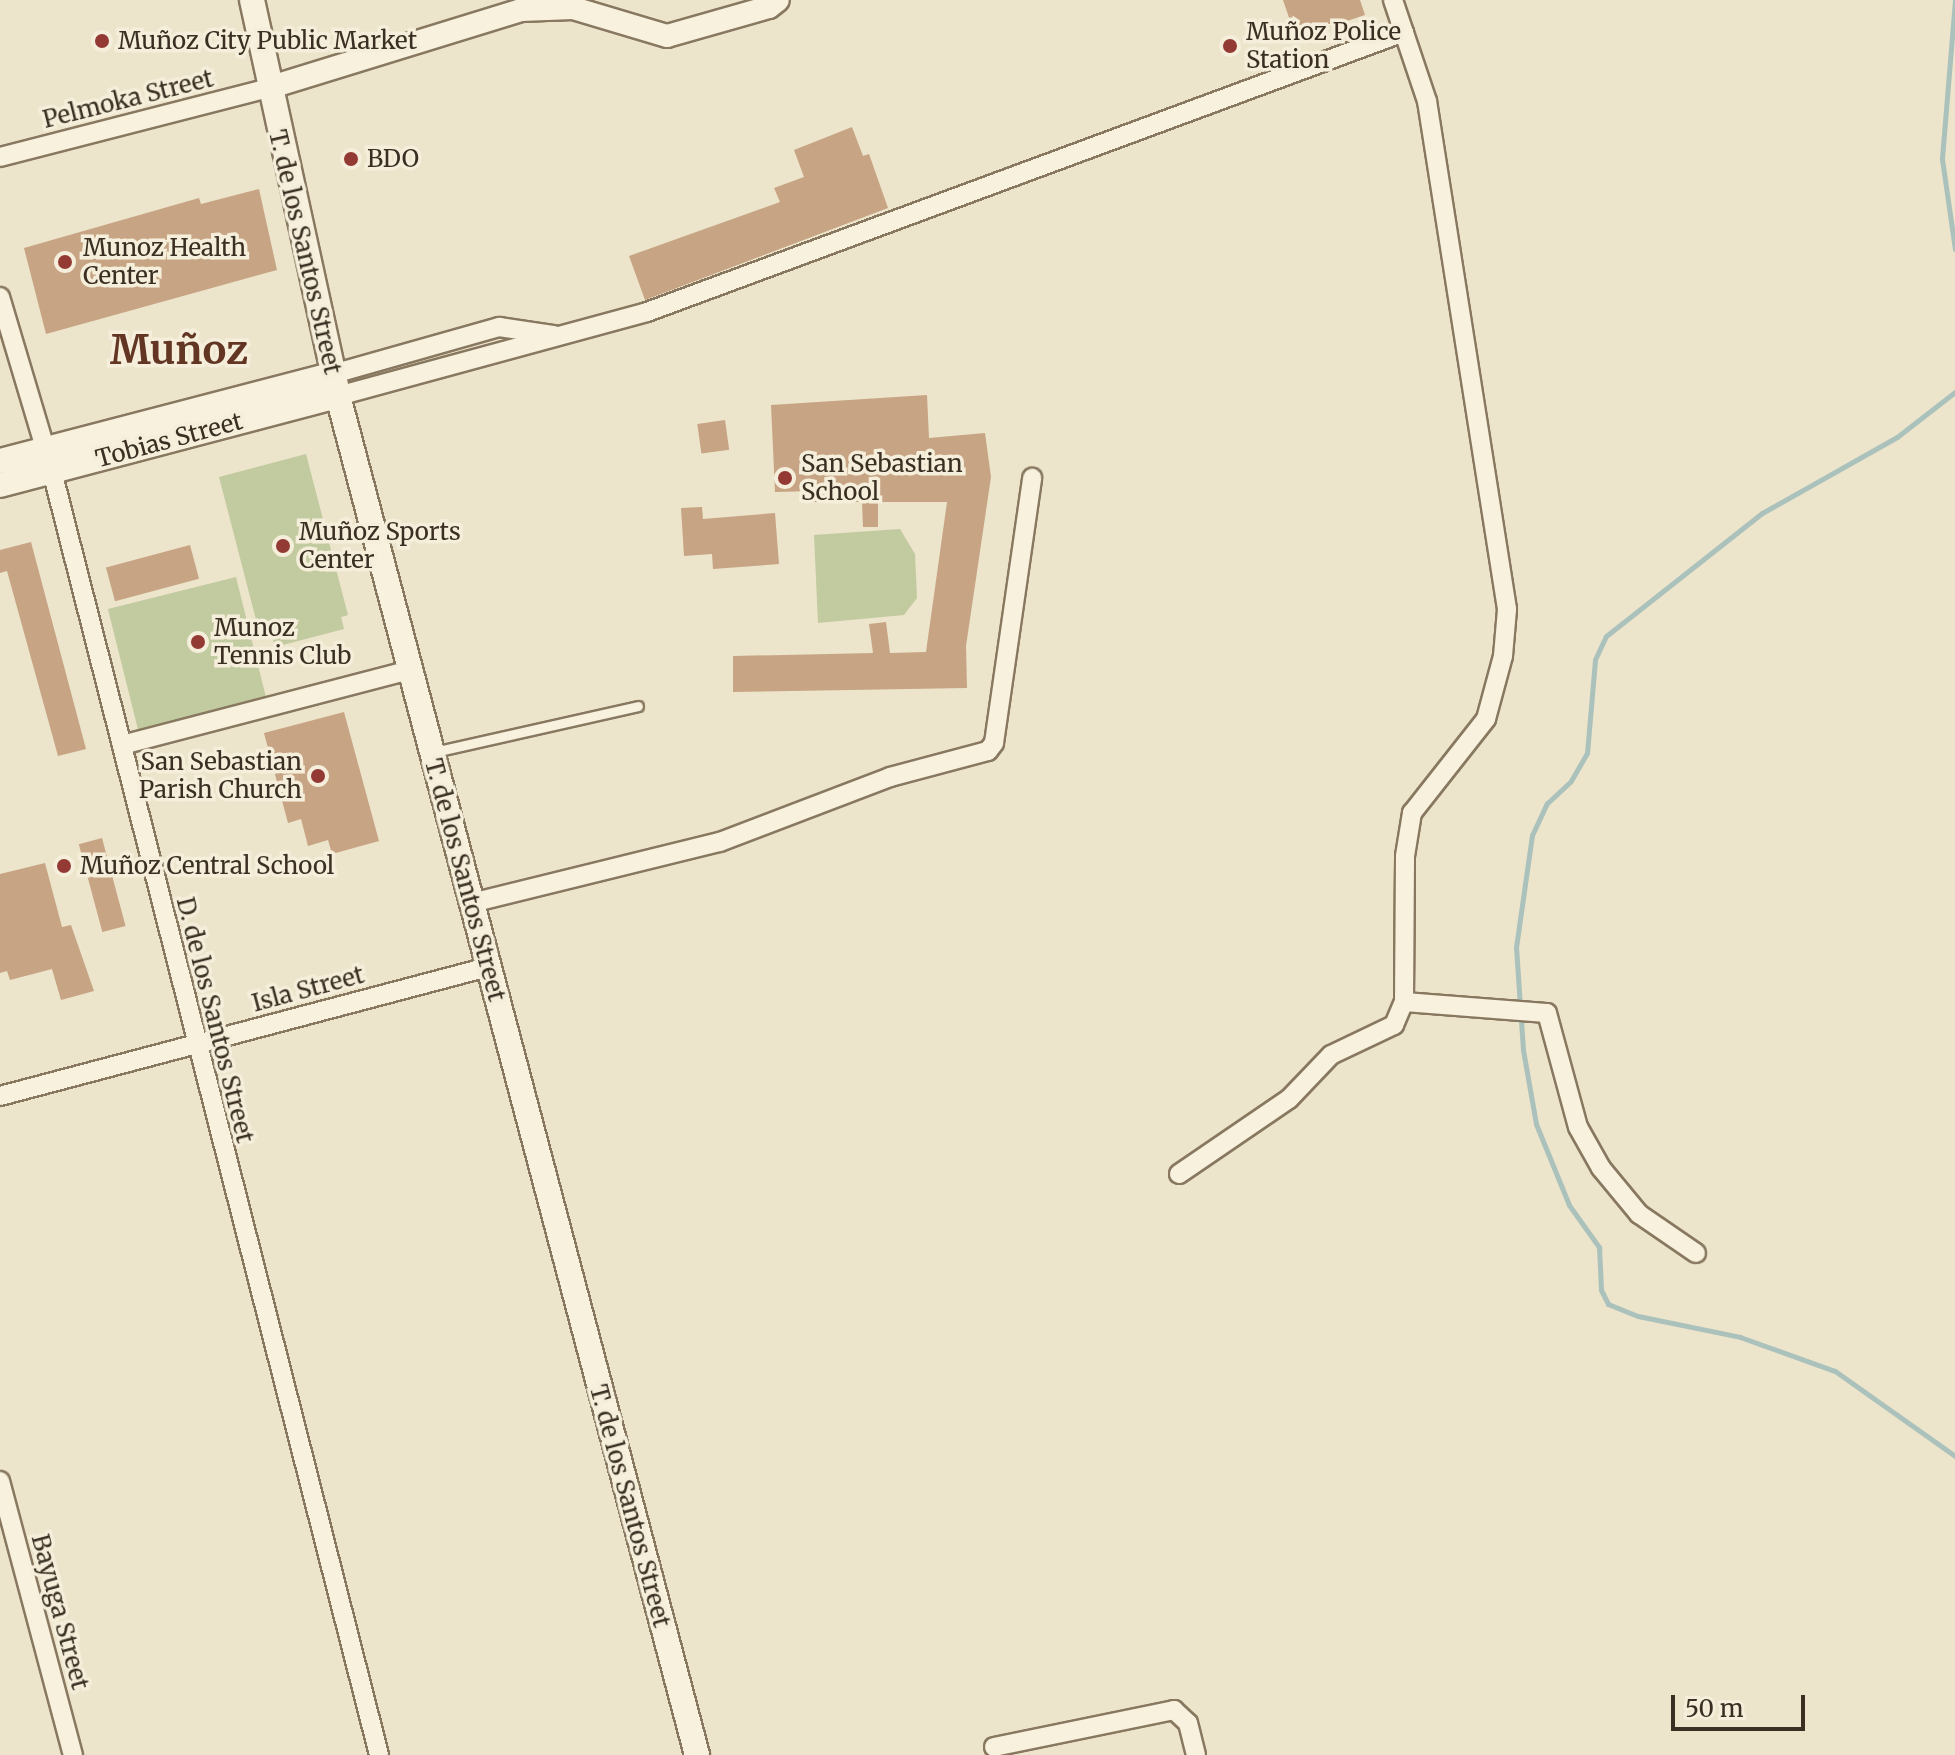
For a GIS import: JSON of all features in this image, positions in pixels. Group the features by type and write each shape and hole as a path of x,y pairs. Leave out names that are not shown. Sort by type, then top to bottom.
{"main road":[{"name":"T. de los Santos Street","path":"252,0 268,88 336,385 697,1755"},
{"name":"Tobias Street","path":"0,485 49,460 336,385"},
{"name":"Tobias Street","path":"0,461 49,460"}],"street":[{"path":"1179,1174 1289,1099 1331,1055 1394,1025 1404,1002 1405,856 1412,813 1486,719 1503,656 1507,609 1427,101 1393,0"},
{"path":"268,88 521,10 573,8 667,36 772,2"},
{"path":"336,385 499,327 564,336 834,247 1404,32"},
{"name":"Pelmoka Street","path":"0,157 268,88"},
{"name":"D. de los Santos Street","path":"0,297 5,333 49,460 379,1755"},
{"path":"471,903 720,842 890,777 988,751 994,743 1032,478"},
{"path":"122,745 410,670"},
{"name":"Isla Street","path":"0,1096 488,967"},
{"path":"1404,1002 1547,1013 1578,1127 1601,1168 1639,1214 1696,1253"},
{"name":"Bayuga Street","path":"0,1481 73,1755"},
{"path":"994,1747 1174,1710 1188,1723 1196,1755"}],"lane":[{"path":"431,753 638,706"}],"green space":[{"name":"Muñoz Sports Center","path":"306,454 348,615 341,617 344,629 275,647 272,636 261,639 219,477"},
{"path":"900,529 915,554 917,598 904,615 818,623 814,535"},
{"path":"236,577 266,697 138,729 108,609"}],"building":[{"path":"1283,0 1360,0 1365,15 1296,38"},
{"path":"852,127 863,156 869,154 888,208 645,300 629,256 780,202 774,188 804,177 794,150"},
{"path":"259,189 277,270 46,334 24,248 199,198 201,204"},
{"path":"927,395 929,438 985,433 991,477 966,646 967,688 733,692 733,656 873,653 869,624 886,622 890,653 926,652 947,502 878,502 878,527 863,527 862,502 814,502 814,491 775,492 771,405"},
{"path":"725,420 729,450 701,454 697,424"},
{"path":"702,507 703,519 775,513 779,564 713,569 712,554 684,556 681,508"},
{"path":"31,542 86,749 58,756 7,571 0,573 0,550"},
{"path":"190,545 199,579 115,601 106,568"},
{"name":"San Sebastian Parish Church","path":"344,712 379,841 332,854 328,840 308,846 301,819 288,823 264,733"},
{"path":"102,838 126,926 102,932 79,844"},
{"path":"45,863 62,927 71,925 94,991 61,1000 52,969 10,980 7,971 0,973 0,874"}],"waterway":[{"path":"1955,0 1942,159 1955,249"},
{"path":"1955,392 1897,437 1762,513 1606,636 1595,660 1587,753 1571,781 1547,803 1532,835 1516,947 1523,1050 1536,1124 1569,1205 1599,1247 1601,1290 1608,1304 1638,1316 1740,1337 1835,1371 1955,1456"}],"place":[{"name":"Muñoz City Public Market","path":"102,41"},
{"name":"Muñoz Police Station","path":"1230,46"},
{"name":"BDO","path":"351,159"},
{"name":"Munoz Health Center","path":"65,262"},
{"name":"San Sebastian School","path":"785,478"},
{"name":"Muñoz Sports Center","path":"283,546"},
{"name":"Munoz Tennis Club","path":"198,642"},
{"name":"San Sebastian Parish Church","path":"318,776"},
{"name":"Muñoz Central School","path":"64,866"}],"district":[{"name":"Muñoz","path":"179,350"}]}
